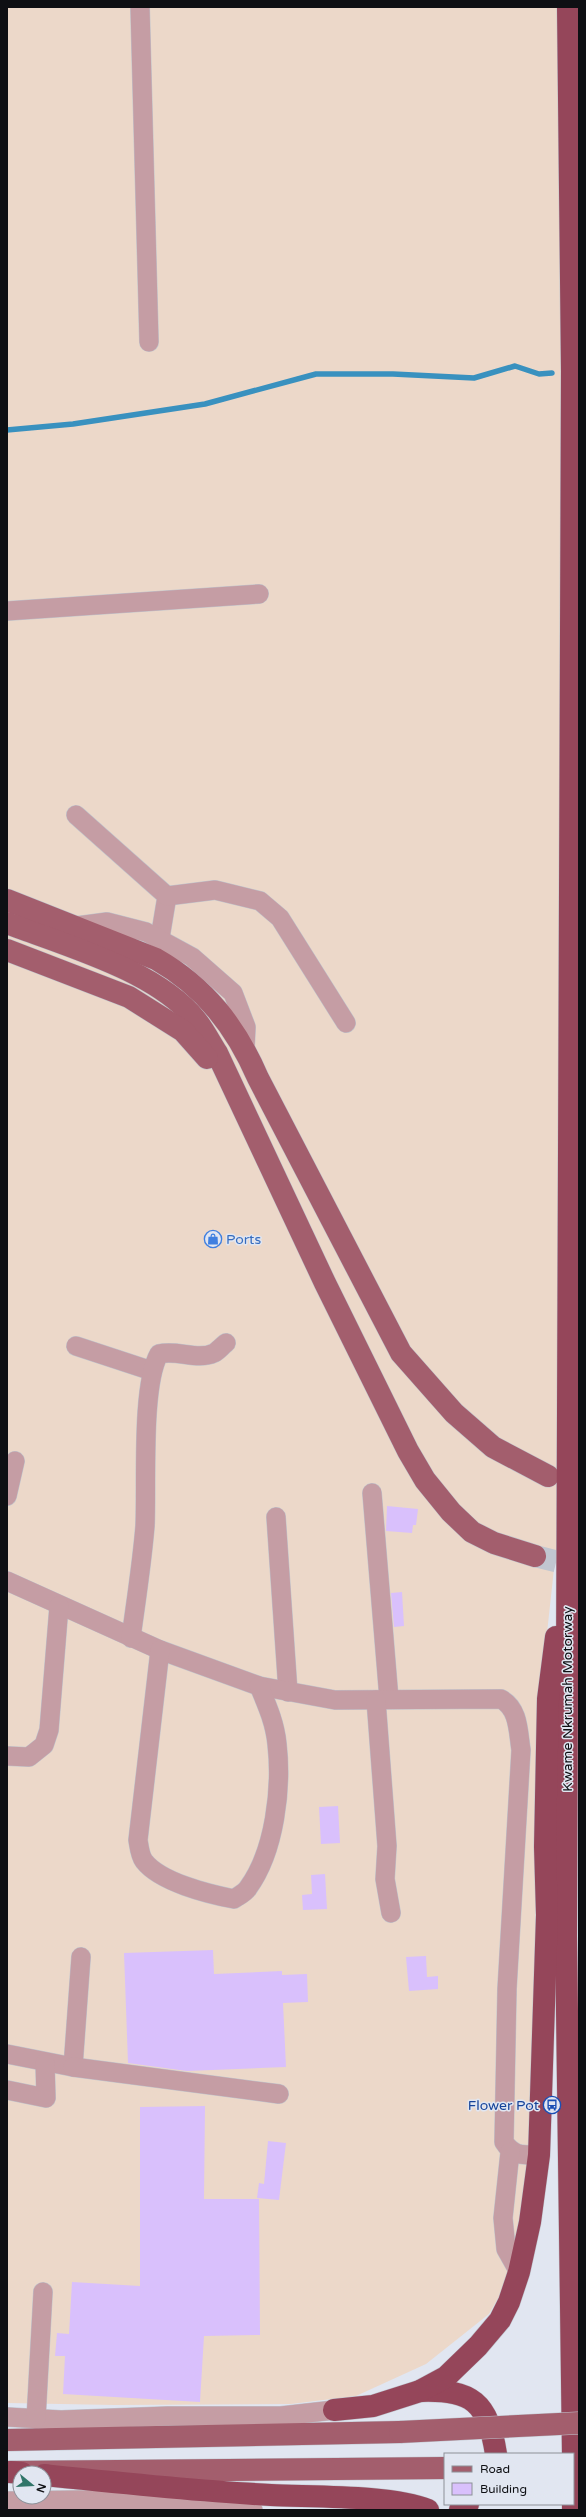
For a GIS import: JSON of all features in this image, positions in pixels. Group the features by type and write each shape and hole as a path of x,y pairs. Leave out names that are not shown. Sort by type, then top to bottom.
{"highway":[{"name":"Kwame Nkrumah Motorway","path":"568,7 572,387 566,1936 573,2453"},
{"path":"334,2410 373,2406 420,2391 446,2377 478,2346 500,2320 509,2302 519,2272 530,2222 539,2155 547,1915 545,1847 548,1699 558,1622 567,1592"},
{"path":"420,2391 457,2393 474,2400 485,2415 493,2432 496,2453"},
{"path":"52,2476 249,2494 372,2500 418,2506 428,2510"}],"main road":[{"path":"7,900 77,926 156,959 178,971 204,993 228,1021 246,1048 302,1163 401,1353 454,1413 492,1447 548,1476"},
{"path":"7,923 148,980 174,999 195,1020 217,1053 230,1084 290,1209 408,1450 425,1480 451,1512 472,1532 494,1543 535,1556"},
{"path":"7,950 129,997 183,1031 230,1084"},
{"path":"290,1209 302,1163"},
{"path":"7,2440 400,2432 579,2423"},
{"path":"52,2472 444,2468"}],"street":[{"path":"140,7 149,342"},
{"path":"7,611 259,594"},
{"path":"76,815 168,896 215,890 260,901 280,918 346,1023"},
{"path":"160,938 168,896"},
{"path":"77,926 107,922 160,938 192,957 233,993 246,1027 246,1048"},
{"path":"131,1638 145,1526 147,1423 152,1370 159,1354 168,1351 198,1355 213,1353 226,1343"},
{"path":"76,1346 152,1370"},
{"path":"7,1496 15,1461"},
{"path":"372,1493 383,1700 387,1846 385,1879 391,1912"},
{"path":"276,1517 288,1692"},
{"path":"7,1581 131,1638 259,1686 335,1700 501,1699 508,1703 515,1713 521,1750 507,1989 504,2142 510,2152 503,2218 506,2249 519,2272"},
{"path":"7,1756 29,1757 44,1745 49,1730 59,1606"},
{"path":"160,1650 138,1840 143,1860 156,1872 189,1887 234,1899 248,1889 263,1859 275,1822 278,1778 278,1744 273,1719 259,1686"},
{"path":"73,2067 81,1956"},
{"path":"7,2054 45,2063 279,2094"},
{"path":"7,2090 46,2098 45,2063"},
{"path":"510,2152 518,2155 539,2155"},
{"path":"36,2419 43,2292"},
{"path":"7,2417 36,2419 281,2416 334,2410"},
{"path":"7,2500 89,2500 210,2503 253,2510"}],"shaded area":[{"path":"7,7 562,7 561,1505 538,1715 533,2151 520,2260 489,2314 426,2364 356,2396 291,2404 115,2405 7,2403"}],"building":[{"path":"387,1506 418,1509 416,1525 413,1525 412,1533 386,1531"},
{"path":"402,1592 404,1626 394,1627 391,1593"},
{"path":"338,1806 340,1843 321,1844 319,1807"},
{"path":"325,1874 327,1909 303,1910 302,1895 312,1894 311,1875"},
{"path":"213,1950 214,1974 282,1971 282,1975 307,1974 308,2002 283,2003 286,2067 187,2071 128,2063 124,1953"},
{"path":"426,1956 427,1977 438,1976 438,1989 409,1991 406,1957"},
{"path":"205,2106 204,2199 259,2199 260,2335 204,2336 200,2402 63,2394 65,2356 55,2356 57,2333 69,2334 72,2282 140,2286 140,2107"},
{"path":"268,2141 286,2143 279,2200 257,2198 259,2183 264,2184"}],"waterway":[{"path":"7,430 73,424 205,404 316,374 393,374 474,378 515,366 539,374 552,373"}],"tunnel":[{"path":"535,1556 579,1567"}],"place":[{"name":"Ports","path":"213,1239"},
{"name":"Flower Pot","path":"552,2105"}]}
